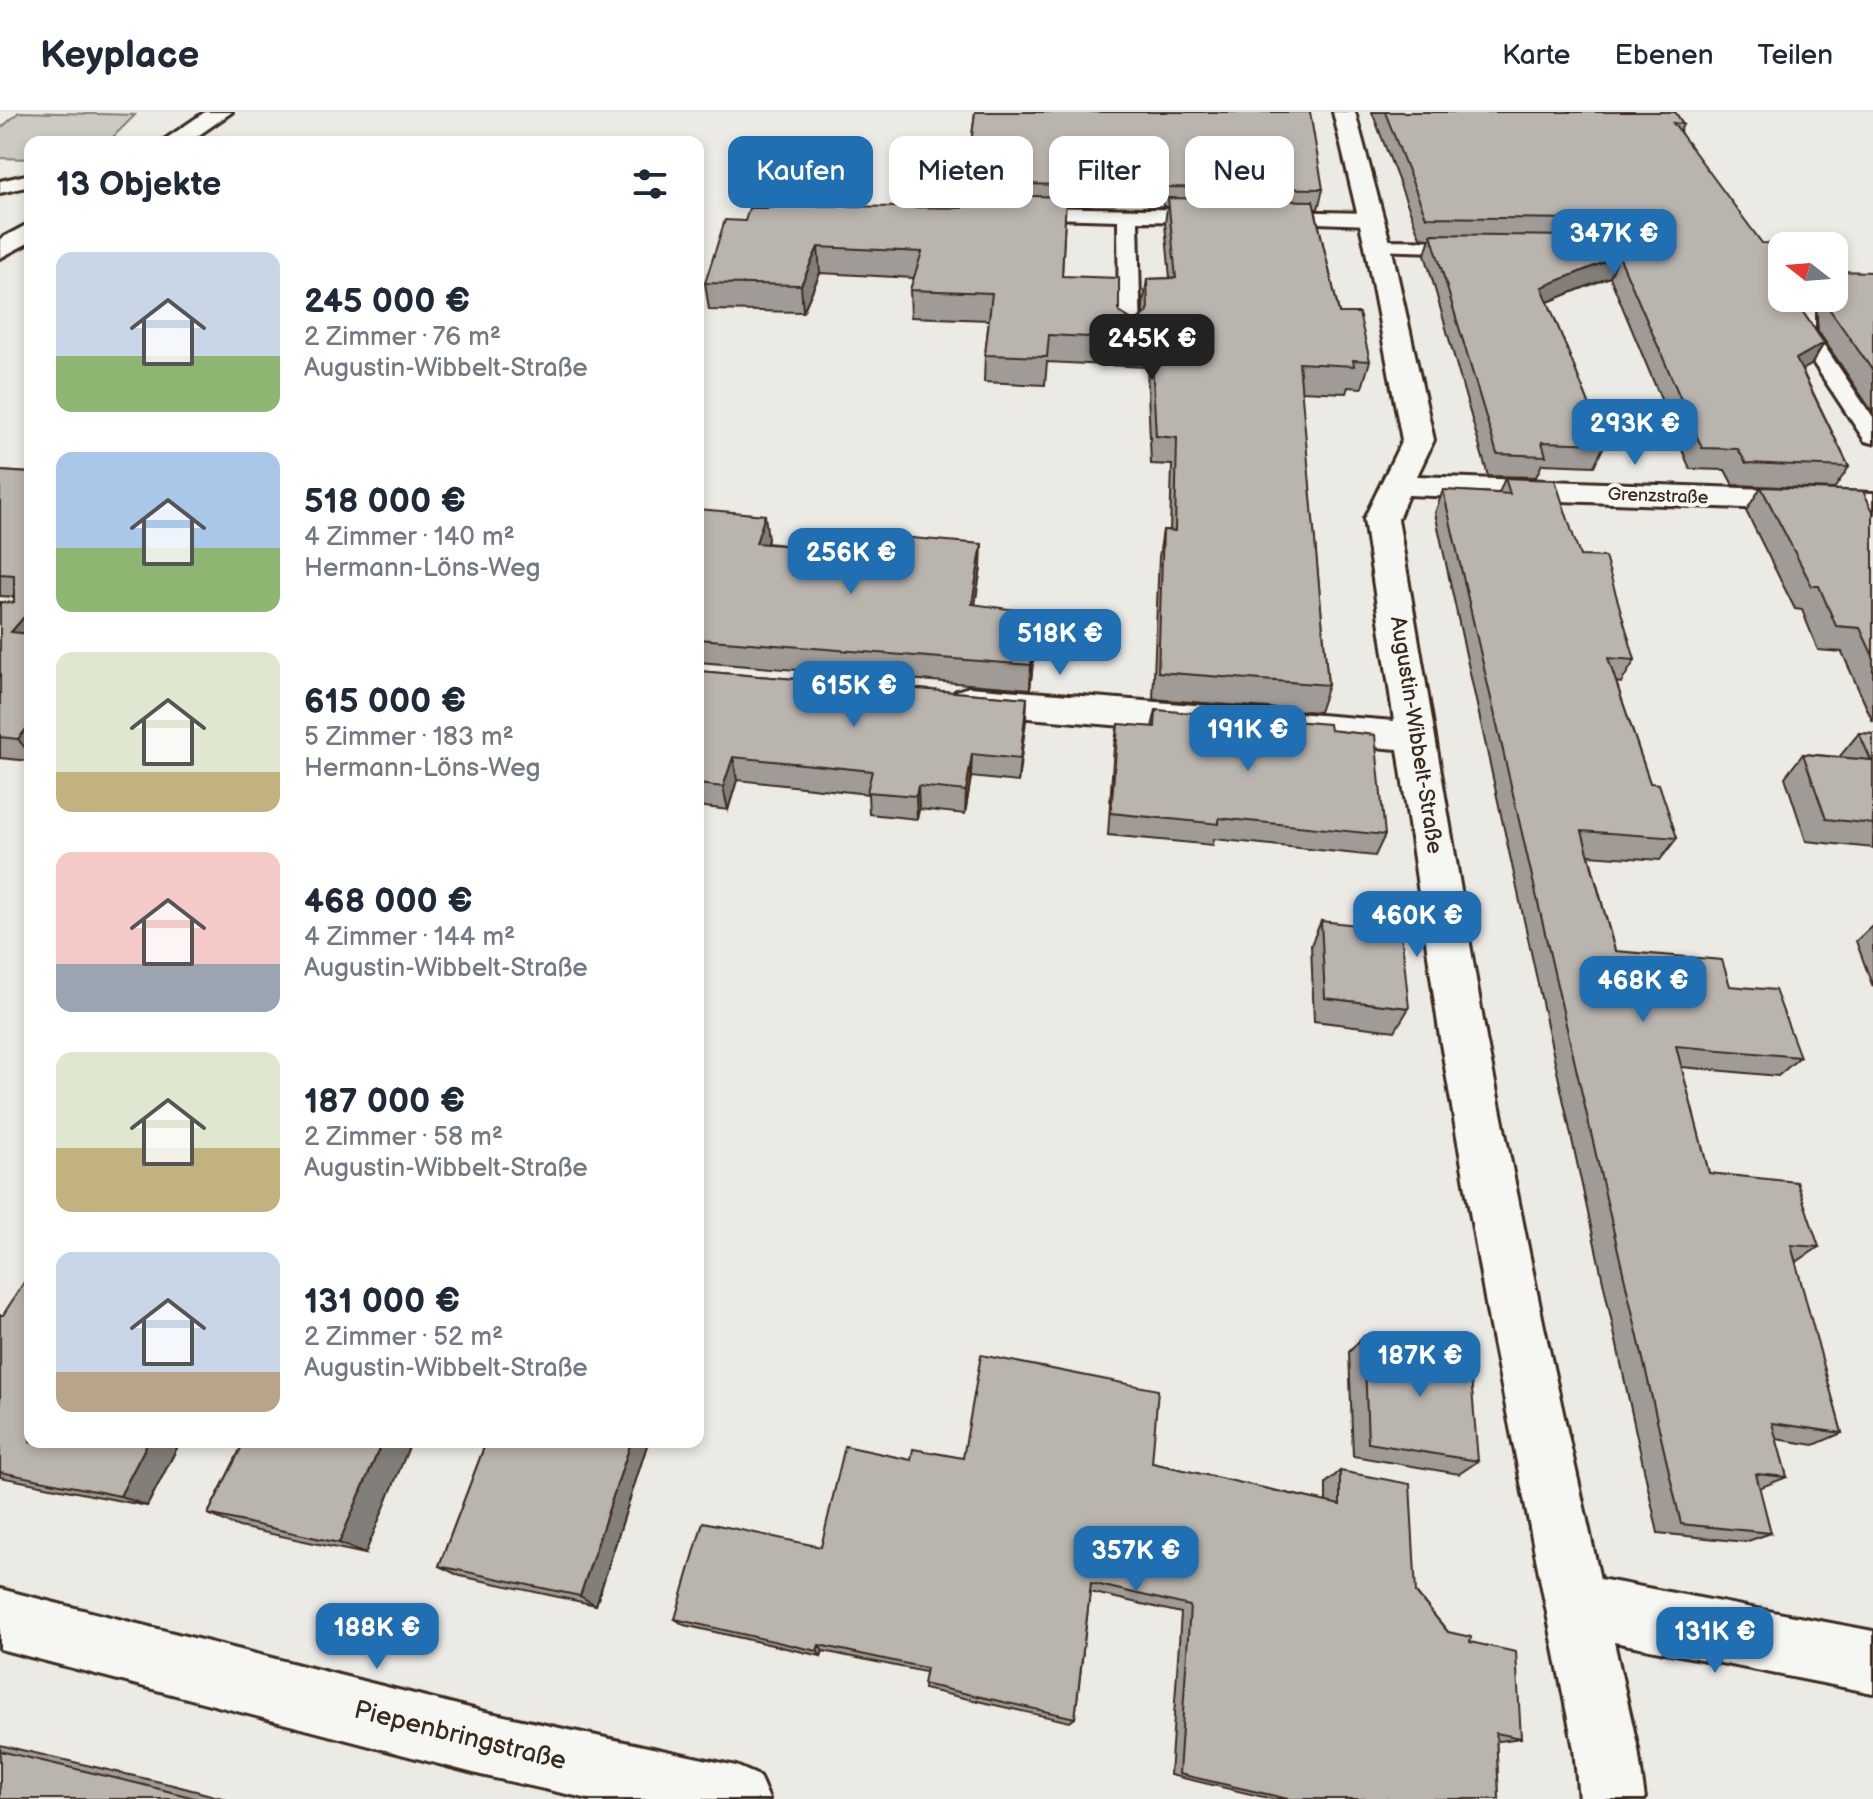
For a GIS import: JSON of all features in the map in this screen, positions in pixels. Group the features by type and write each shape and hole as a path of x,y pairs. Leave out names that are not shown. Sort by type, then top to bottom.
{"street":[{"path":"183,136 221,112"},
{"name":"Augustin-Wibbelt-Straße","path":"1344,112 1374,232 1418,440 1381,519 1463,1038 1516,1322 1606,1749 1612,1799"},
{"path":"0,250 24,235"},
{"name":"Grenzstraße","path":"1395,485 1873,503"},
{"path":"933,697 1417,737"},
{"path":"1574,1604 1873,1662"},
{"name":"Piepenbringstraße","path":"0,1619 481,1743 736,1799"}],"lane":[{"path":"0,187 24,181"},
{"path":"1004,213 1241,216 1497,247"},
{"path":"1128,214 1130,339"},
{"path":"1804,312 1804,332 1873,436"}],"shaded area":[{"path":"19,112 135,115 114,136 24,136 24,159 0,158 0,129"}],"building":[{"path":"975,112 1310,112 1323,189 1294,189 1294,136 1185,136 1185,187 1169,187 1169,136 1049,136 1049,185 1033,184 1033,136 972,136"},
{"path":"1385,112 1675,112 1683,124 1673,123 1762,243 1768,243 1768,312 1803,312 1824,343 1796,359 1849,467 1746,463 1738,449 1702,448 1619,256 1542,287 1605,444 1542,442 1546,456 1497,454 1431,234 1576,236 1605,256 1619,250 1619,245 1600,225 1579,219 1426,217"},
{"path":"1033,196 1049,196 1049,208 1065,208 1062,276 1119,278 1119,312 1135,322 1148,312 1147,279 1176,278 1169,198 1185,198 1185,208 1294,208 1294,201 1313,201 1339,313 1359,313 1370,361 1353,360 1354,366 1299,363 1328,685 1158,672 1163,530 1175,531 1177,438 1156,436 1151,340 1049,335 1047,357 985,355 992,293 910,290 922,252 818,247 801,285 705,283 725,220 745,221 749,208 1033,208"},
{"path":"1848,271 1873,272 1873,371 1831,312 1848,312"},
{"path":"0,471 24,473 24,617 11,632 24,633 24,732 18,739 0,737 0,602 14,603 14,575 0,574"},
{"path":"1505,478 1555,480 1580,556 1605,557 1635,660 1608,658 1650,783 1659,784 1677,838 1582,831 1615,951 1722,960 1730,986 1775,990 1800,1057 1676,1046 1709,1173 1797,1182 1819,1247 1791,1245 1842,1433 1772,1423 1787,1477 1756,1474 1771,1533 1681,1524 1443,490 1510,494"},
{"path":"1761,487 1863,491 1873,511 1873,656 1860,628 1836,626 1819,586 1812,586"},
{"path":"704,510 765,515 756,543 861,551 865,534 982,544 972,604 1038,613 1031,665 704,639"},
{"path":"704,671 1027,698 1020,759 972,754 966,791 918,786 916,796 867,792 872,771 733,757 723,787 704,785"},
{"path":"1156,710 1329,724 1330,730 1375,735 1385,835 1219,818 1219,824 1111,813 1118,724 1155,727"},
{"path":"1859,733 1873,734 1873,824 1826,819 1803,754 1871,760"},
{"path":"1321,921 1401,930 1409,1008 1325,998"},
{"path":"24,1282 24,1448 145,1448 120,1496 0,1472 0,1315 3,1315"},
{"path":"1364,1336 1469,1353 1478,1461 1368,1443"},
{"path":"981,1355 1158,1390 1152,1463 1340,1505 1340,1471 1410,1484 1416,1593 1448,1632 1471,1637 1470,1642 1516,1652 1521,1738 1496,1733 1499,1799 1288,1799 1179,1774 1190,1606 1091,1583 1075,1718 923,1684 926,1668 819,1645 817,1651 675,1619 703,1522 821,1547 845,1446 911,1460 913,1449 963,1458"},
{"path":"241,1448 379,1448 339,1543 208,1514"},
{"path":"484,1448 629,1448 580,1596 439,1566"},
{"path":"0,1751 140,1784 198,1799 0,1799"}]}
